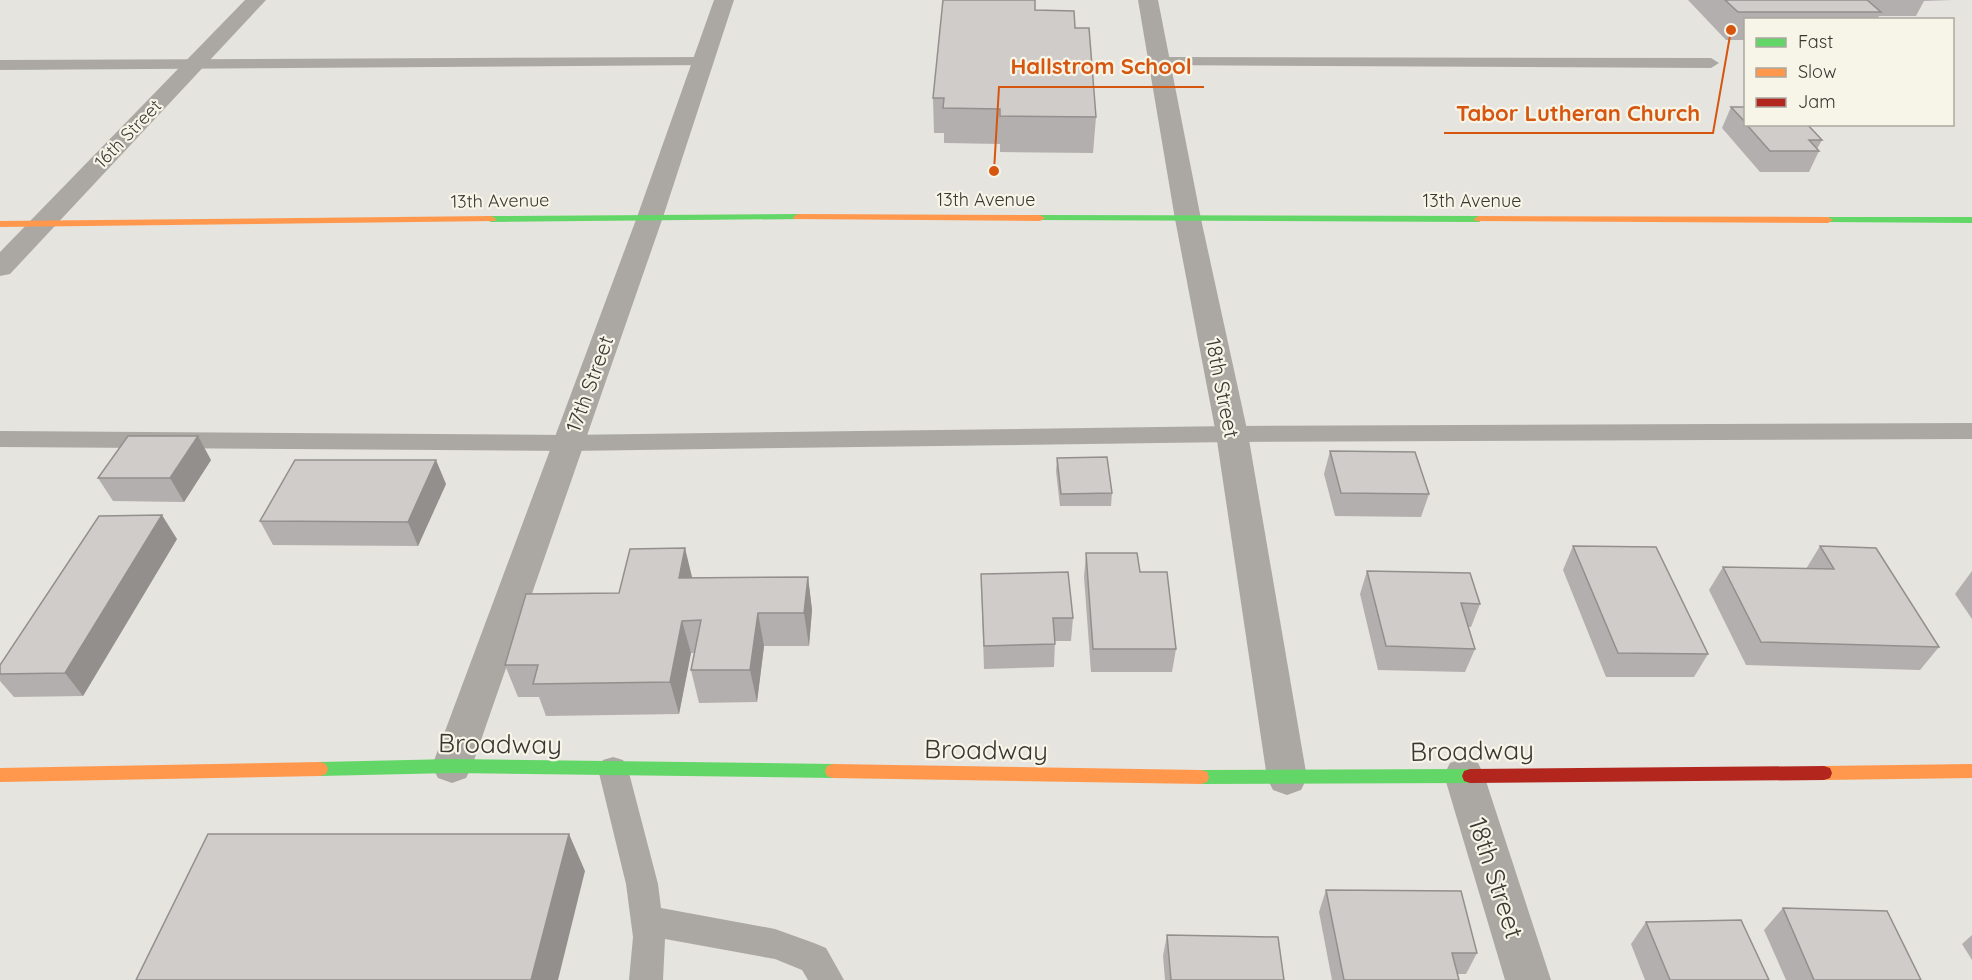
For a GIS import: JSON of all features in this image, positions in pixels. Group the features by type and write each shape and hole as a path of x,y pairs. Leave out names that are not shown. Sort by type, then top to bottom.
{"street":[{"name":"16th Street","path":"0,268 256,0"},
{"name":"17th Street","path":"452,766 650,217 724,0"},
{"name":"18th Street","path":"1148,0 1188,219 1232,434 1287,778"},
{"name":"13th Avenue","path":"0,224 650,217 1972,220"},
{"name":"Broadway","path":"0,775 452,766 1287,778 1972,771"},
{"name":"18th Street","path":"1464,775 1528,980"}],"lane":[{"path":"0,65 703,62"},
{"path":"1160,62 1711,63"},
{"path":"0,439 568,443 1232,434 1972,431"},
{"path":"613,769 640,872 649,937 646,980"},
{"path":"647,921 775,944 814,959 827,980"}],"building":[{"path":"943,0 1035,0 1035,10 1074,11 1075,28 1089,28 1096,117 1000,116 1000,109 943,108 944,98 933,98"},
{"path":"1725,0 1867,0 1881,12 1738,12"},
{"path":"1731,107 1744,107 1744,121"},
{"path":"1748,126 1809,126 1822,140 1809,140 1819,151 1770,151"},
{"path":"128,436 198,436 170,478 98,478"},
{"path":"1330,451 1415,452 1429,494 1341,493"},
{"path":"1107,457 1112,493 1061,494 1057,458"},
{"path":"295,460 436,460 408,522 260,521"},
{"path":"162,515 65,673 0,674 0,665 99,516"},
{"path":"1573,546 1656,547 1708,654 1618,653"},
{"path":"1820,546 1876,548 1939,647 1761,642 1723,567 1834,569"},
{"path":"685,548 679,578 808,577 804,613 758,613 750,670 691,670 701,620 682,621 670,682 533,684 538,665 505,665 526,594 619,593 630,549"},
{"path":"1086,553 1137,553 1140,572 1167,572 1176,649 1093,649"},
{"path":"1367,571 1470,573 1480,604 1461,603 1475,649 1386,646"},
{"path":"1068,572 1073,618 1053,618 1055,644 984,646 981,574"},
{"path":"208,834 569,834 531,980 136,980"},
{"path":"1326,890 1461,891 1477,953 1452,953 1459,980 1344,980"},
{"path":"1783,908 1887,911 1921,980 1814,980"},
{"path":"1741,920 1769,980 1670,980 1646,922"},
{"path":"1167,935 1278,937 1284,980 1171,980"}],"traffic: fast":[{"path":"491,219 798,217"},
{"path":"1040,218 1479,219"},
{"path":"1828,220 1972,220"},
{"path":"320,769 452,766 833,771"},
{"path":"1201,777 1470,776"}],"traffic: slow":[{"path":"798,217 1040,218"},
{"path":"0,224 491,219"},
{"path":"1479,219 1828,220"},
{"path":"0,775 320,769"},
{"path":"833,771 1201,777"},
{"path":"1824,773 1972,771"}],"traffic: jam":[{"path":"1470,776 1824,773"}],"place":[{"name":"Tabor Lutheran Church","path":"1731,30"},
{"name":"Hallstrom School","path":"994,171"}]}
